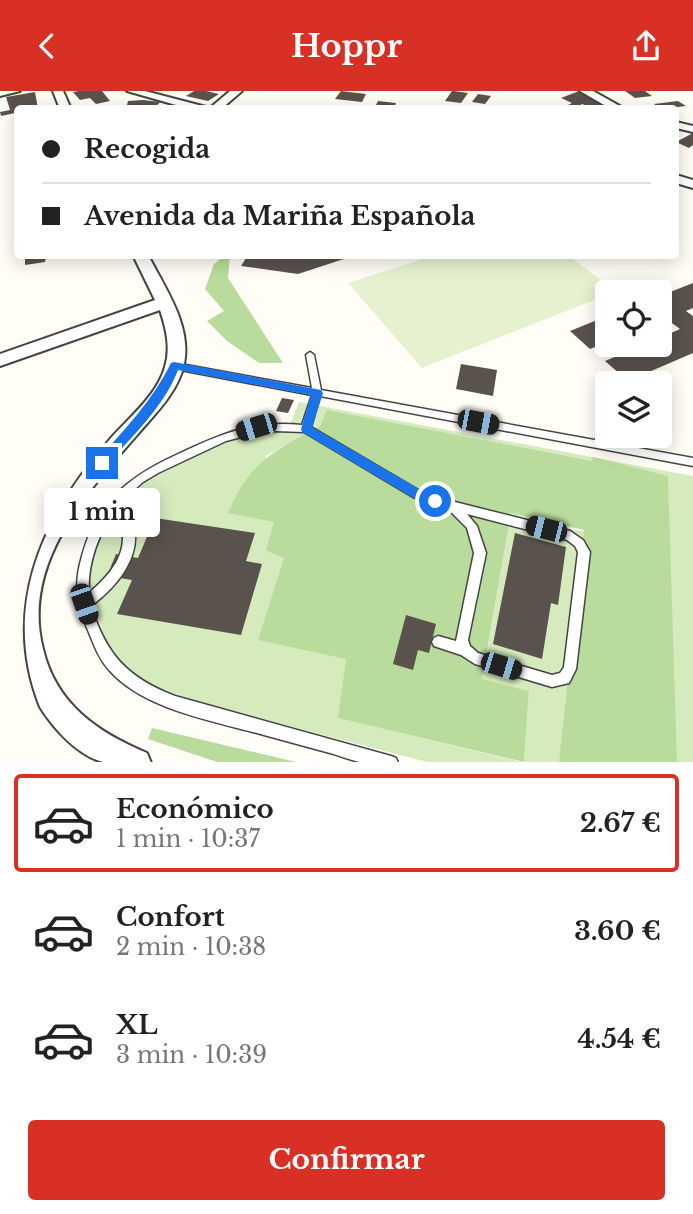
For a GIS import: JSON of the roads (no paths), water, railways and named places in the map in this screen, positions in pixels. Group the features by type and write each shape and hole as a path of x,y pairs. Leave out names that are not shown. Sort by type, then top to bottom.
{"street":[{"path":"0,93 15,91"},
{"path":"132,91 188,105"},
{"path":"153,97 169,91"},
{"path":"219,105 237,91"},
{"path":"587,91 613,105"},
{"path":"137,762 87,739 63,718 45,692 28,657 20,629 20,603 25,575 42,540 67,501 150,408 167,383 174,366 178,345 164,303 142,259"},
{"path":"0,360 164,303"}],"lane":[{"path":"306,429 317,393 310,355"},
{"path":"174,366 693,463"},
{"path":"391,762 184,706 141,687 116,668 105,652 84,604 85,565 92,541 118,499 133,484 154,470 231,434 256,427 306,429 417,493 450,505 570,535 579,543 584,552 570,669 564,678 552,681 475,658 464,650 438,642"},
{"path":"84,604 113,581 129,544 129,530 118,499"},
{"path":"450,505 472,526 480,553 462,640 464,650"}]}
